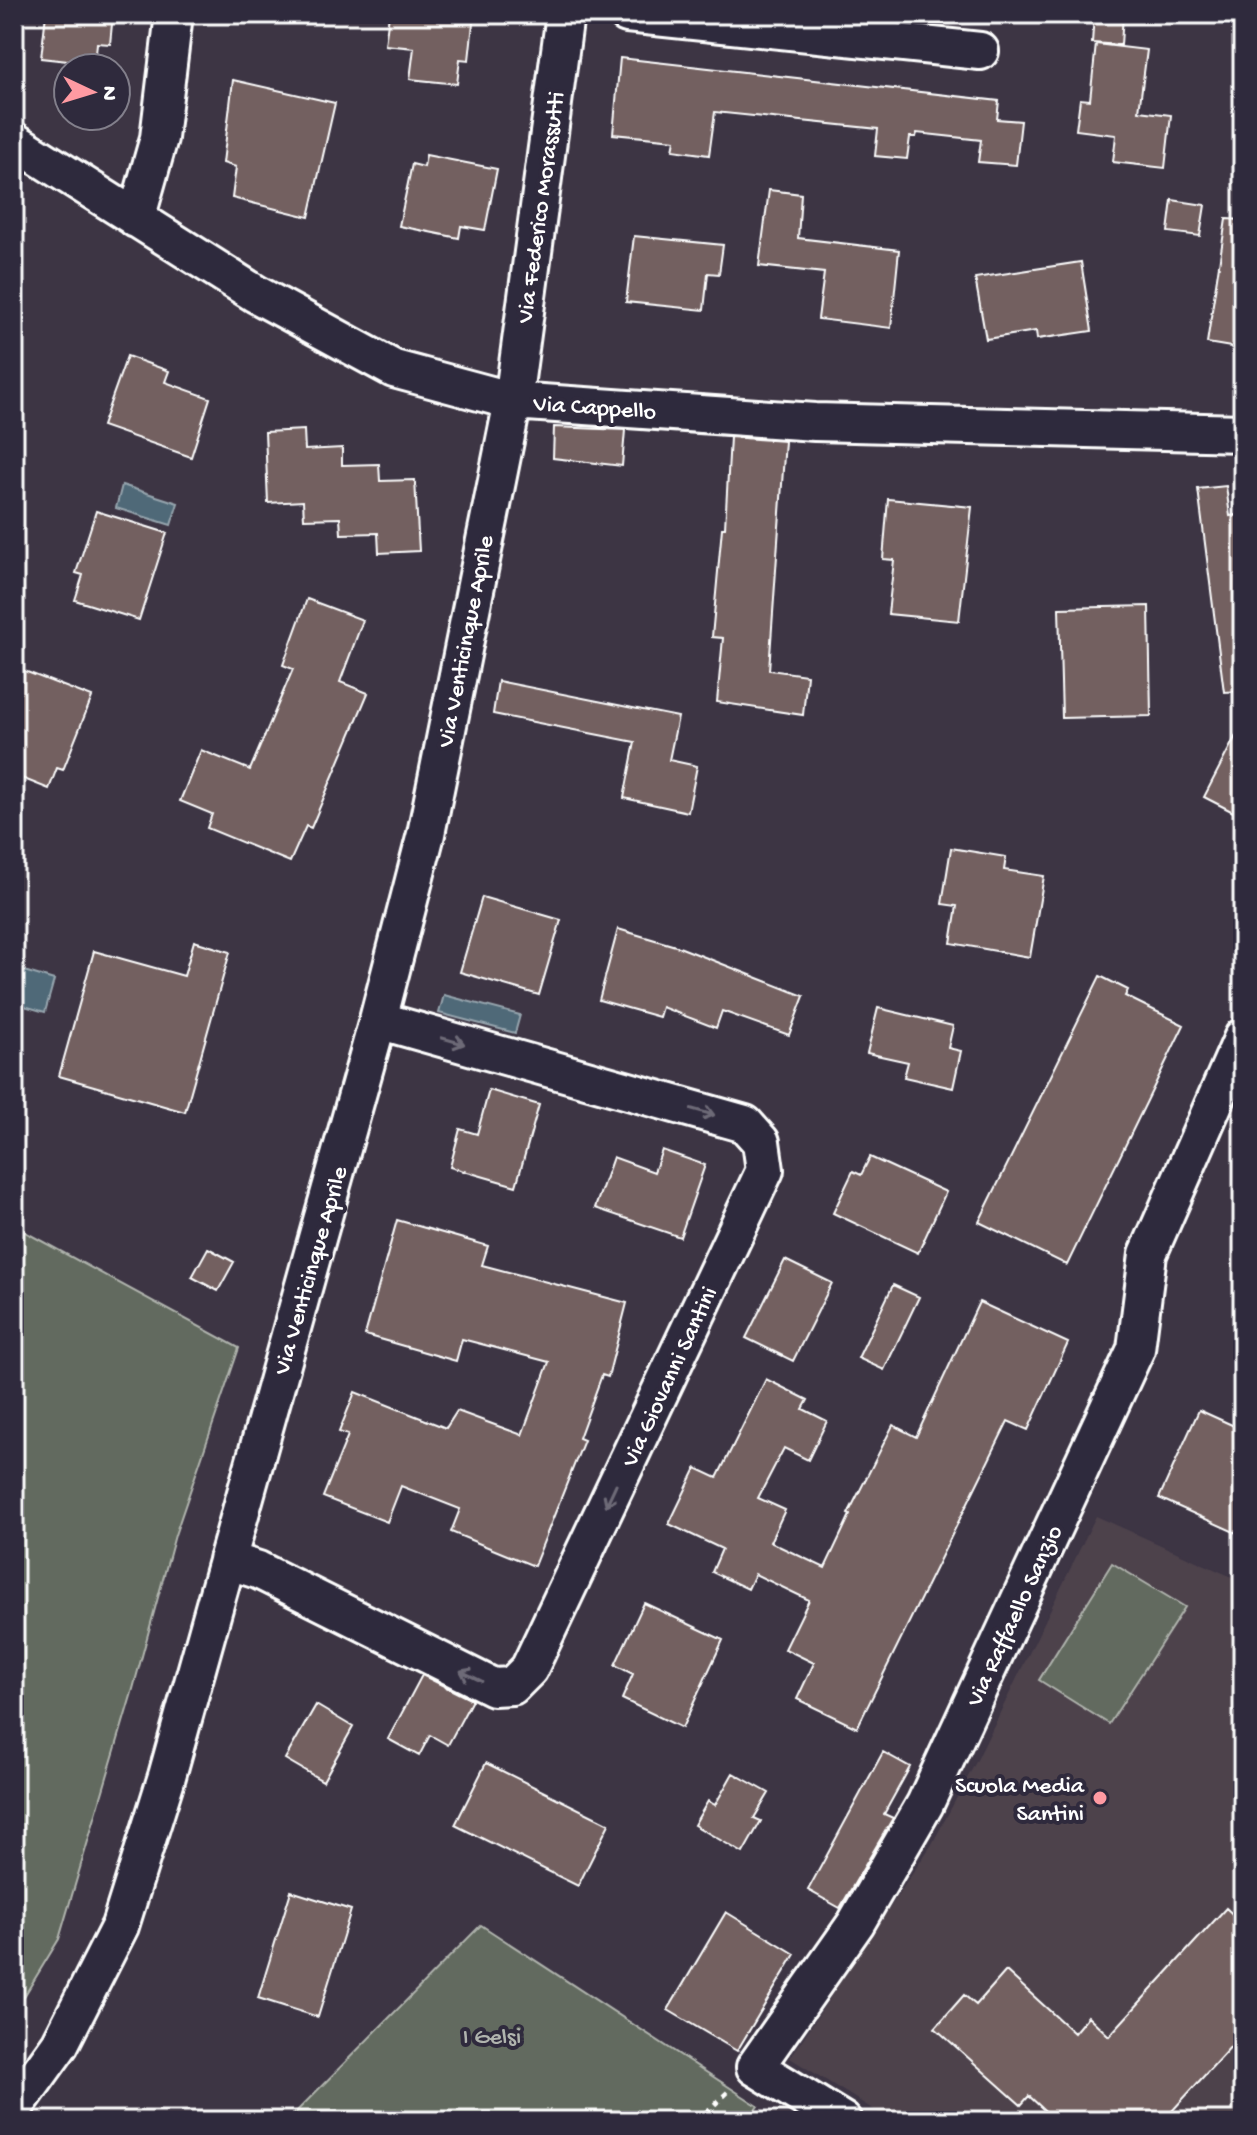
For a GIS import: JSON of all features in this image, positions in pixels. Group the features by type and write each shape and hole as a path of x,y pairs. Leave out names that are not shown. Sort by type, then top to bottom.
{"street":[{"path":"136,219 159,138 174,14"},
{"name":"Via Federico Morassutti","path":"513,401 565,14"},
{"path":"627,14 980,51"},
{"name":"Via Cappello","path":"14,141 256,294 394,369 513,401 815,422 1243,433"},
{"name":"Via Venticinque Aprile","path":"14,2108 60,2044 120,1926 167,1776 378,1020 426,834 513,401"},
{"name":"Via Giovanni Santini","path":"227,1560 258,1570 493,1687 512,1686 529,1669 765,1170 761,1142 745,1124 378,1020"},
{"name":"Via Raffaello Sanzio","path":"755,2067 856,1923 925,1804 1136,1349 1148,1254 1243,1037"},
{"path":"755,2067 843,2121"}],"path":[{"path":"697,2121 755,2067"}],"shaded area":[{"name":"Scuola Media Santini","path":"1096,1516 1243,1582 1243,2121 892,2121 790,2058 932,1844 977,1760"}],"green space":[{"path":"14,1226 239,1348 175,1535 59,1939 14,2013"},
{"path":"1112,1563 1185,1607 1109,1724 1039,1680"},
{"name":"I Gelsi","path":"481,1925 758,2106 747,2121 287,2121"}],"water":[{"path":"122,485 178,503 171,525 116,508"},
{"path":"14,968 54,980 45,1012 14,1003"},
{"path":"444,995 520,1015 515,1033 439,1013"}],"building":[{"path":"46,14 113,14 110,44 97,43 96,52 52,52 52,59 41,58"},
{"path":"389,14 474,14 469,60 460,59 457,84 410,79 414,48 385,45"},
{"path":"1094,14 1123,14 1121,45 1092,43"},
{"path":"1096,44 1147,50 1139,111 1171,115 1165,168 1113,162 1116,135 1076,130 1080,99 1090,100"},
{"path":"620,58 999,101 997,119 1021,121 1016,165 978,162 981,140 917,133 916,137 910,137 907,159 875,156 878,129 715,112 709,155 673,150 675,140 613,134"},
{"path":"233,80 335,103 309,217 232,198 236,167 223,163"},
{"path":"426,155 497,169 485,230 461,226 459,238 399,226 412,164 424,167"},
{"path":"769,190 801,194 798,238 899,250 891,328 818,319 824,273 759,266"},
{"path":"1172,200 1205,205 1200,236 1168,232"},
{"path":"1226,219 1243,220 1243,349 1207,343"},
{"path":"634,236 723,245 719,274 708,273 704,310 626,302"},
{"path":"1081,262 1092,331 1037,339 1036,331 986,339 975,278"},
{"path":"127,356 169,371 165,382 210,398 191,457 102,426"},
{"path":"554,427 625,430 622,466 553,458"},
{"path":"304,430 305,450 342,448 342,465 379,464 380,481 415,480 419,551 379,553 378,533 341,534 340,518 304,519 303,501 268,503 265,432"},
{"path":"730,437 785,441 769,670 807,675 803,715 717,702 723,638 712,637 722,528 725,528"},
{"path":"1226,486 1230,516 1243,514 1243,691 1224,692 1198,489"},
{"path":"888,499 972,507 959,621 888,614 894,560 883,559"},
{"path":"96,511 167,533 139,620 75,600 83,575 76,573"},
{"path":"307,599 363,620 340,682 368,693 311,828 306,826 290,862 207,828 212,814 180,801 201,750 250,770 293,669 283,665"},
{"path":"1149,606 1151,716 1062,718 1059,608"},
{"path":"14,667 92,697 63,770 57,768 49,789 14,775"},
{"path":"498,681 678,717 669,760 697,766 688,812 624,798 635,742 493,714"},
{"path":"1243,722 1243,817 1204,797"},
{"path":"951,848 1006,857 1004,870 1044,876 1030,957 951,943 957,906 942,904"},
{"path":"482,897 561,920 539,995 460,972"},
{"path":"618,929 679,947 804,996 789,1035 722,1011 716,1028 662,1007 659,1017 599,1000"},
{"path":"194,941 230,952 185,1112 59,1076 94,951 184,976"},
{"path":"1100,976 1128,990 1125,996 1184,1025 1067,1265 979,1222"},
{"path":"878,1008 953,1026 948,1048 961,1051 953,1088 904,1077 908,1062 867,1053"},
{"path":"489,1090 539,1105 516,1186 450,1167 460,1129 477,1134"},
{"path":"662,1150 705,1165 680,1237 595,1208 613,1157 654,1172"},
{"path":"870,1157 946,1192 918,1253 833,1213 853,1171 861,1175"},
{"path":"397,1220 488,1246 482,1265 627,1303 608,1377 602,1375 579,1438 584,1440 534,1566 451,1532 460,1509 401,1486 387,1522 323,1497 348,1435 339,1432 355,1392 446,1428 457,1411 522,1435 549,1362 462,1339 456,1361 365,1335"},
{"path":"208,1248 234,1262 218,1291 192,1277"},
{"path":"785,1260 832,1283 793,1361 746,1338"},
{"path":"893,1285 919,1297 884,1370 858,1358"},
{"path":"979,1302 1068,1343 1028,1430 1008,1421 857,1728 797,1699 814,1663 785,1649 809,1600 755,1574 748,1589 712,1572 722,1549 669,1524 696,1468 717,1478 766,1379 808,1400 803,1409 827,1421 808,1460 784,1448 758,1498 785,1510 770,1542 825,1568 848,1514 893,1425 916,1437"},
{"path":"1199,1410 1243,1430 1243,1536 1159,1498"},
{"path":"644,1603 723,1640 682,1728 622,1699 633,1674 615,1665"},
{"path":"422,1675 472,1700 448,1745 430,1735 419,1756 388,1739"},
{"path":"316,1705 353,1727 323,1781 285,1759"},
{"path":"883,1752 910,1767 884,1814 893,1818 840,1908 808,1890"},
{"path":"486,1763 609,1824 578,1886 455,1825"},
{"path":"733,1773 769,1793 754,1818 761,1821 743,1853 694,1825 708,1801 715,1805"},
{"path":"291,1891 351,1910 318,2017 258,1998"},
{"path":"1226,1908 1243,1924 1243,2033 1163,2121 1056,2121 1029,2096 1021,2105 935,2028 964,1995 976,2005 1006,1971 1074,2033 1088,2016 1109,2036"},
{"path":"726,1912 795,1954 737,2051 668,2010"}],"place":[{"name":"Scuola Media Santini","path":"1100,1798"}]}
